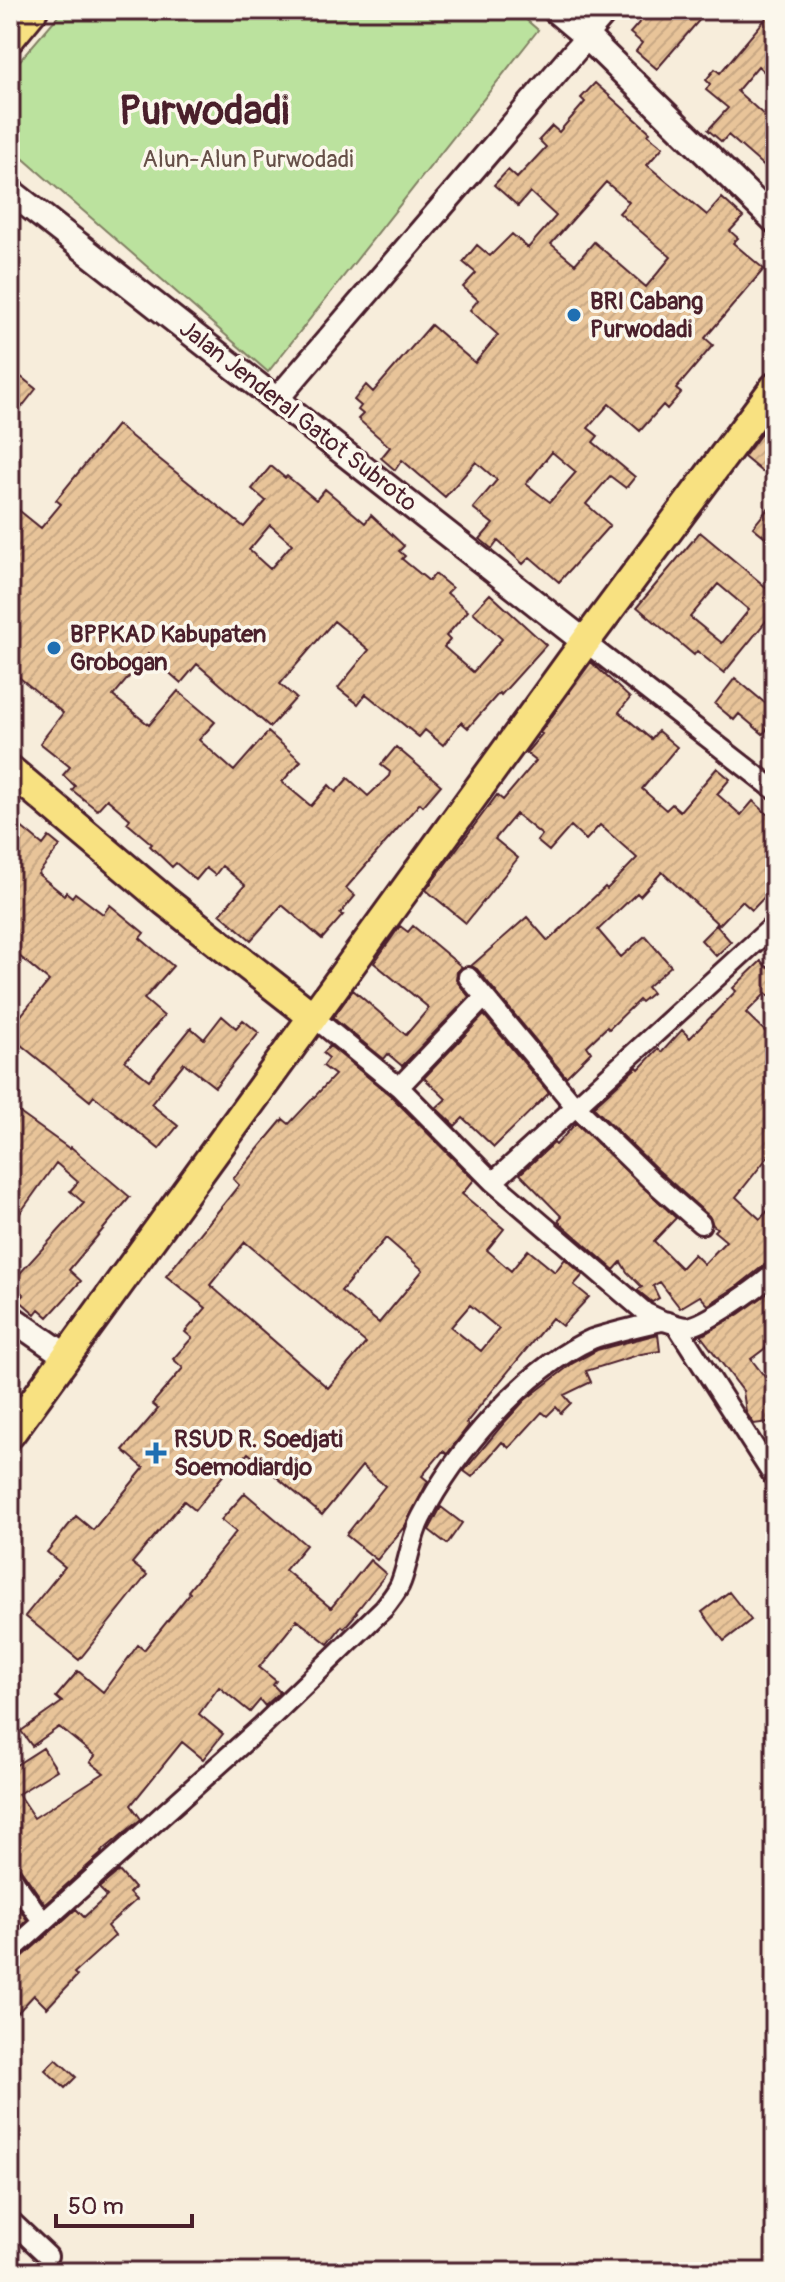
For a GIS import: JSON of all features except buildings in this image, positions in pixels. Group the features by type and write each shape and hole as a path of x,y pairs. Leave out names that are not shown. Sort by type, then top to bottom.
{"main road":[{"path":"10,38 33,10"},
{"path":"555,10 587,37 775,221"},
{"name":"Jalan Jenderal Gatot Subroto","path":"10,191 585,642"},
{"path":"10,1434 585,642 775,387"},
{"path":"10,770 165,901 312,1016"},
{"path":"10,1317 66,1356"}],"street":[{"path":"277,399 610,10"},
{"path":"585,642 775,790"},
{"path":"493,1182 574,1105 772,933"},
{"path":"468,977 574,1105 701,1224"},
{"path":"399,1087 484,998"},
{"path":"312,1016 399,1087 493,1182 646,1313 690,1327 775,1272"},
{"path":"670,1323 775,1479"},
{"path":"10,1952 262,1726 384,1608 400,1586 419,1520 453,1463 510,1398 547,1366 593,1339 670,1323"},
{"path":"10,1875 43,1922"},
{"path":"10,2220 48,2256"}],"green space":[{"name":"Alun-Alun Purwodadi","path":"63,10 515,10 538,30 268,372 10,147 10,72"}],"place":[{"name":"BRI Cabang Purwodadi","path":"574,315"},
{"name":"BPPKAD Kabupaten Grobogan","path":"54,648"},
{"name":"RSUD R. Soedjati Soemodiardjo","path":"156,1453"}],"district":[{"name":"Purwodadi","path":"204,111"}]}
